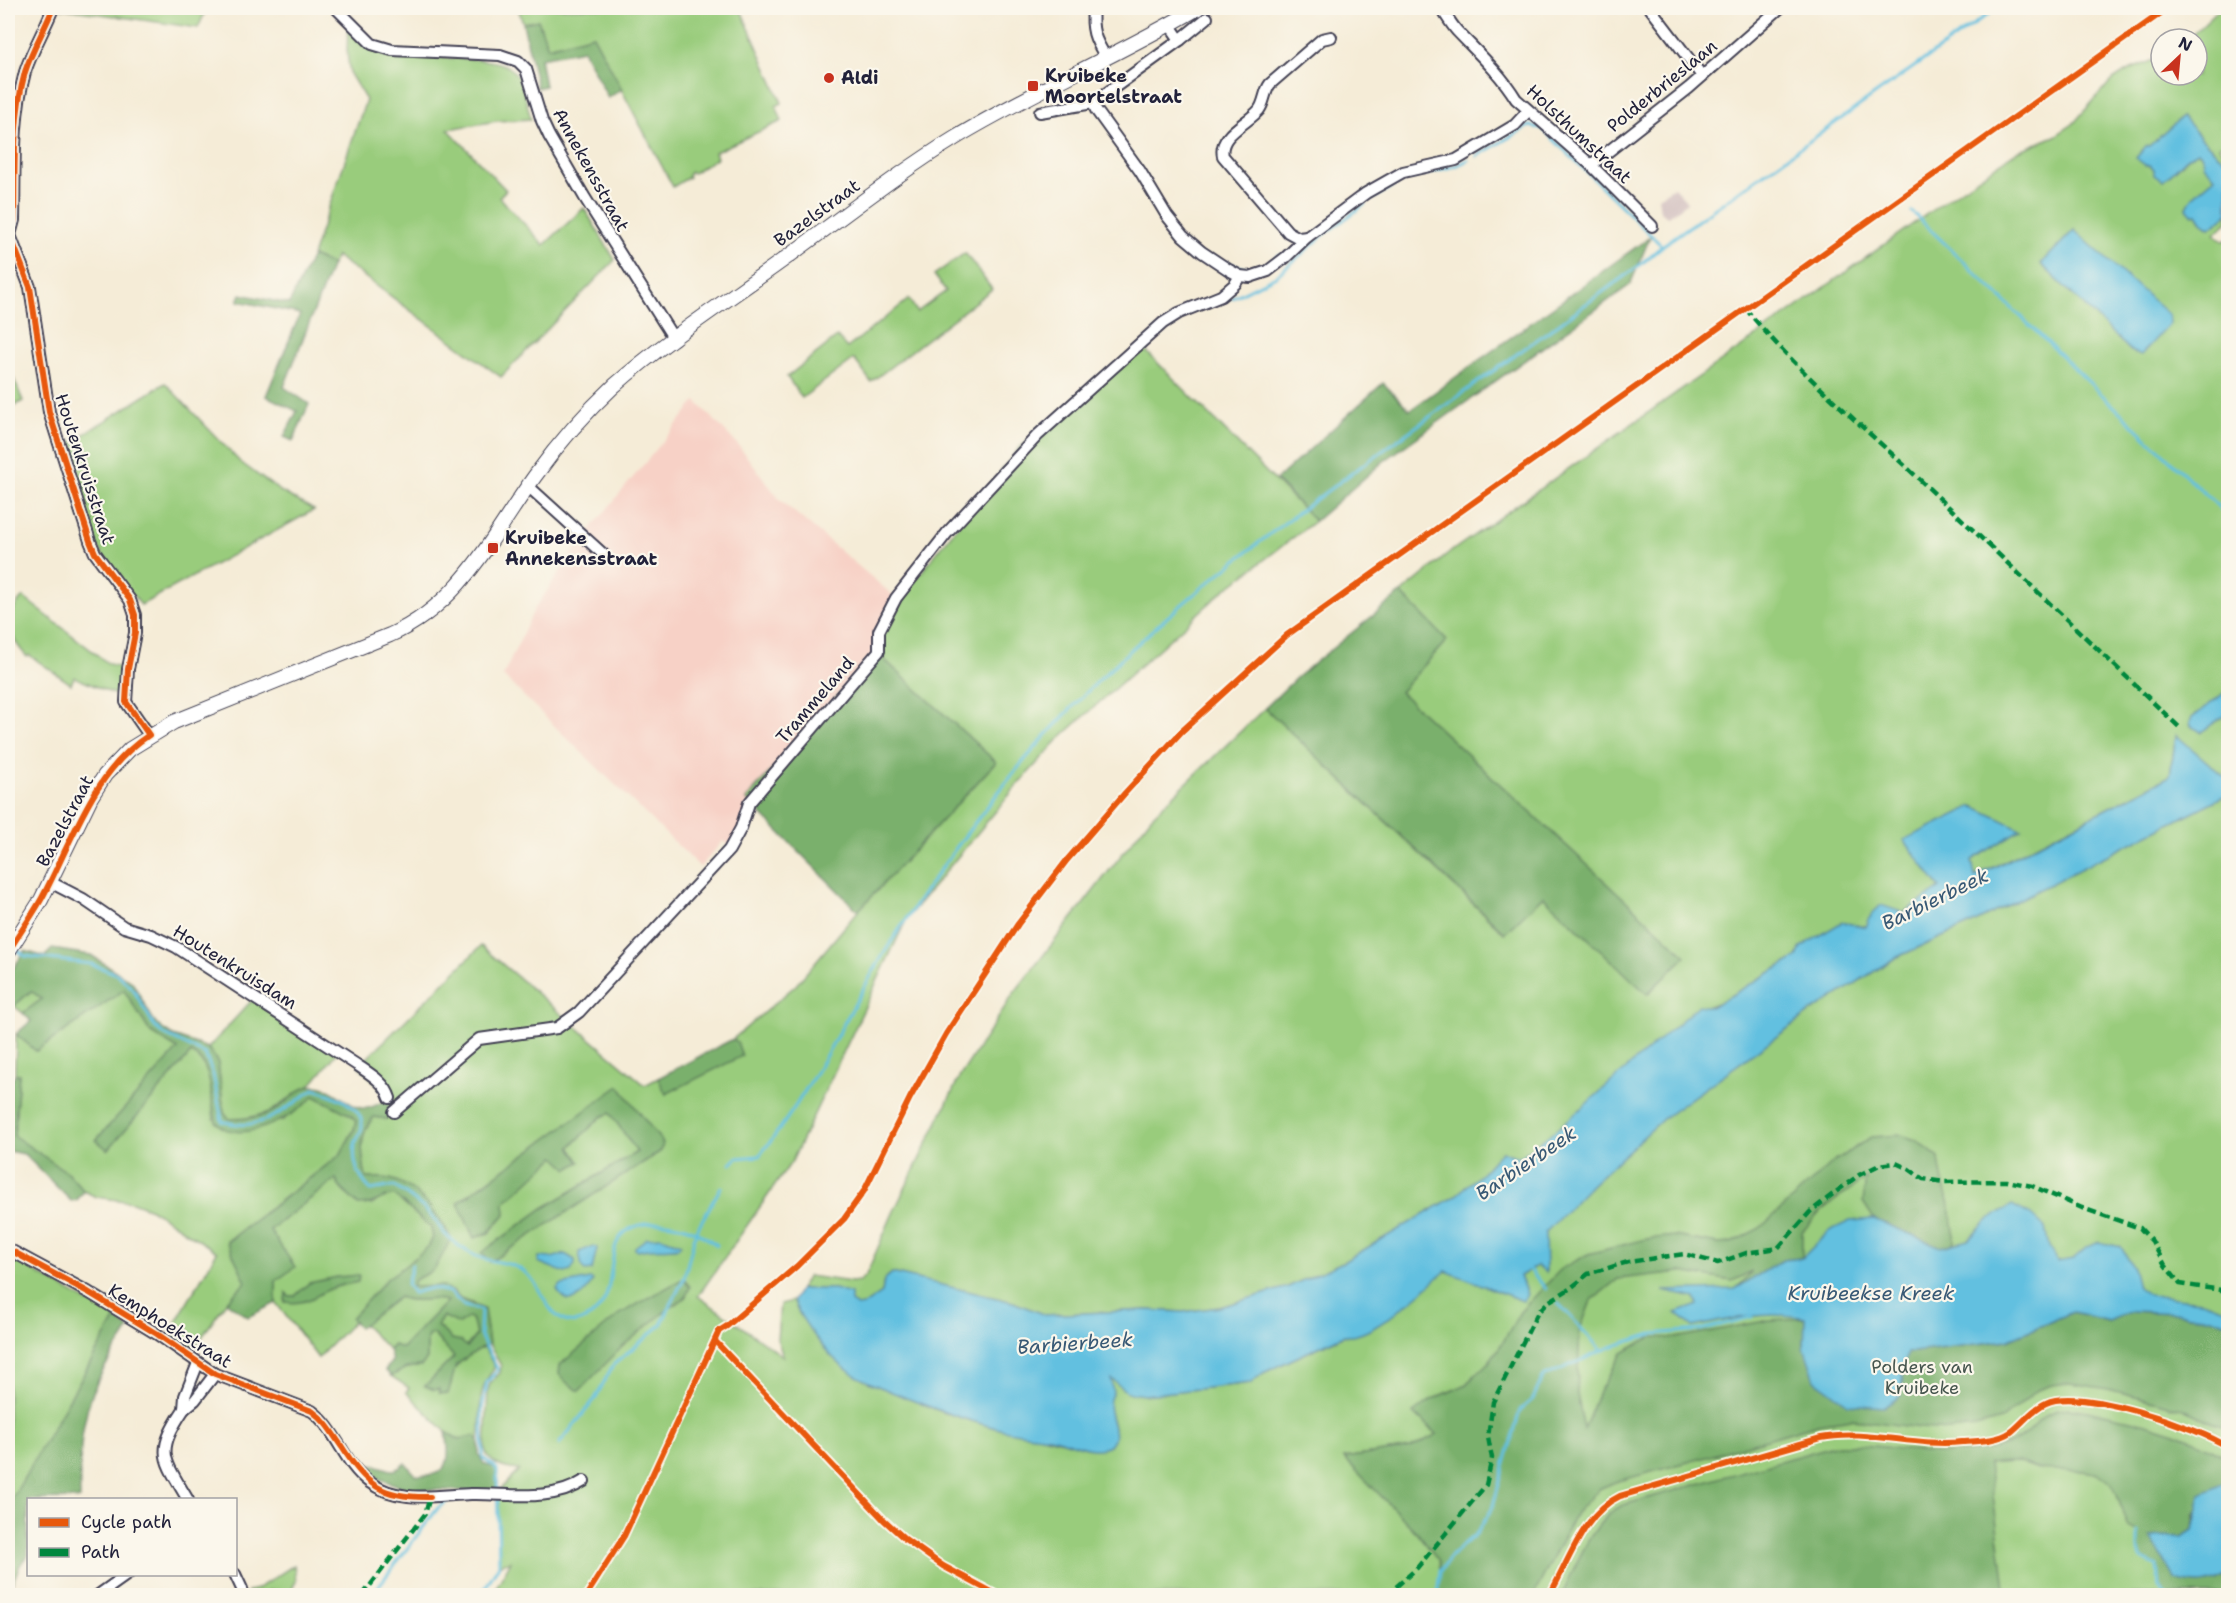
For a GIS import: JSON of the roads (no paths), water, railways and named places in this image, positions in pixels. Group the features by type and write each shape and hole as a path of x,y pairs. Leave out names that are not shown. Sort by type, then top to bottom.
{"main road":[{"name":"Bazelstraat","path":"8,952 50,882 91,797 105,775 130,749 149,735 174,722 390,635 429,614 464,578 528,486 576,425 615,386 674,339 954,139 1017,102 1169,24 1202,13"}],"street":[{"path":"9,235 14,220 20,92 26,69 52,8"},
{"name":"Annekensstraat","path":"336,8 372,44 392,50 500,55 518,61 526,69 549,136 585,198 674,339"},
{"path":"1093,8 1092,26 1095,39 1106,57"},
{"name":"Holsthumstraat","path":"1441,8 1457,31 1469,41 1516,99 1591,165 1652,226"},
{"path":"1650,8 1702,76"},
{"name":"Polderbrieslaan","path":"1591,165 1702,76 1780,8"},
{"name":"Bazelstraat","path":"1040,112 1093,103 1180,39 1202,13"},
{"path":"1169,24 1180,39"},
{"path":"1306,237 1299,238 1288,232 1224,156 1222,150 1226,139 1260,109 1265,91 1270,84 1322,39 1330,38"},
{"path":"1093,103 1140,171 1167,216 1183,236 1202,252 1240,276 1250,277 1268,271 1286,258 1306,237 1389,179 1414,169 1456,160 1515,125 1528,111"},
{"name":"Houtenkruisstraat","path":"9,235 30,287 49,412 90,541 95,553 130,600 135,615 135,633 128,669 126,702 149,735"},
{"name":"Trammeland","path":"394,1112 479,1039 557,1028 579,1012 729,850 741,828 749,803 879,651 879,631 896,598 947,533 1038,435 1149,335 1179,314 1228,291 1240,276"},
{"path":"528,486 603,554"},
{"name":"Houtenkruisdam","path":"50,882 83,899 124,927 151,935 176,947 357,1065 378,1080 387,1090 390,1098"},
{"name":"Kemphoekstraat","path":"8,1251 127,1316 216,1374 312,1411 325,1420 360,1474 375,1486 415,1498 541,1495 576,1486 584,1481"},
{"path":"184,1409 185,1396 198,1363"},
{"path":"187,1498 172,1473 165,1455 165,1442 184,1409 195,1400 216,1374"},
{"path":"97,1596 127,1576"},
{"path":"236,1576 243,1596"}],"water":[{"path":"2182,117 2228,163 2228,213 2210,228 2197,214 2192,214 2187,208 2195,195 2215,177 2204,164 2203,157 2198,151 2187,158 2163,181 2154,175 2154,169 2150,165 2145,165 2136,158 2146,146 2149,146"},
{"path":"2074,230 2169,315 2170,323 2141,355 2132,352 2041,264"},
{"path":"2228,690 2228,713 2201,732 2191,726 2192,718"},
{"path":"2176,735 2228,780 2228,794 1969,925 1895,958 1812,1011 1665,1117 1592,1184 1545,1233 1546,1273 1537,1266 1520,1276 1527,1295 1523,1301 1446,1271 1382,1323 1367,1331 1344,1335 1263,1373 1251,1383 1144,1395 1128,1392 1111,1379 1113,1393 1109,1407 1115,1437 1107,1447 1095,1449 1054,1438 974,1422 916,1402 861,1378 839,1363 816,1338 793,1301 800,1289 834,1289 851,1294 851,1302 857,1306 864,1305 882,1293 884,1280 892,1273 1013,1302 1045,1315 1147,1310 1183,1312 1220,1307 1288,1287 1343,1262 1454,1197 1481,1174 1502,1151 1519,1158 1561,1126 1699,1005 1710,1007 1720,1002 1797,957 1801,947 1842,922 1866,927 1871,915 1881,905 1904,913 1940,888 1904,840 1973,806 2021,829 1972,860 1975,877 2170,776"},
{"name":"Kruibeekse Kreek","path":"2012,1205 2031,1215 2045,1228 2049,1247 2057,1262 2073,1259 2086,1248 2099,1242 2121,1247 2133,1267 2138,1287 2149,1295 2202,1301 2228,1310 2228,1324 2218,1319 2177,1313 2131,1311 2109,1321 2073,1312 2007,1340 1907,1353 1903,1366 1901,1396 1884,1407 1848,1404 1815,1380 1804,1347 1805,1318 1763,1315 1693,1327 1676,1313 1698,1305 1695,1298 1663,1291 1735,1289 1783,1260 1802,1258 1829,1231 1850,1221 1874,1219 1941,1247 1968,1240 1989,1219"},
{"path":"661,1237 681,1244 674,1248 638,1251 635,1249 647,1238"},
{"path":"594,1246 597,1248 592,1270 585,1271 582,1268 579,1252"},
{"path":"565,1254 575,1260 575,1264 571,1271 565,1273 538,1262 539,1257 551,1258"},
{"path":"593,1280 586,1291 571,1300 561,1296 557,1289 561,1285"},
{"path":"2225,1483 2228,1485 2228,1575 2202,1584 2175,1580 2150,1536 2182,1537 2193,1530 2201,1494"}],"waterway":[{"path":"731,1164 737,1158 759,1156 811,1082 886,950 956,848 1042,740 1131,649 1228,567 1329,489 1640,265 1662,246 1997,8"},
{"path":"1477,156 1529,126 1542,128 1662,246"},
{"path":"1372,199 1402,180 1458,165 1468,160"},
{"path":"1232,298 1276,276 1326,233 1365,204"},
{"path":"1912,212 2228,516"},
{"path":"1226,263 1254,269 1280,256"},
{"name":"Barbierbeek","path":"15,948 25,956 91,964 117,974 133,989 155,1027 165,1035 205,1054 213,1074 222,1121 236,1124 260,1122 282,1111 314,1089 351,1106 361,1119 362,1128 355,1144 355,1163 359,1175 371,1190 394,1186 426,1210 443,1232 463,1249 484,1259 511,1265 523,1271 535,1282 550,1309 568,1322 583,1320 594,1314 601,1306 608,1288 619,1238 635,1227 655,1223 676,1225 694,1231 717,1245"},
{"path":"559,1444 595,1399 613,1365 661,1325 684,1278 696,1231 721,1187"},
{"path":"412,1265 407,1284 413,1293 431,1288 450,1292 464,1306 481,1310 480,1335 498,1370 487,1382 482,1409 483,1458 497,1469 499,1565 480,1596"},
{"path":"1528,1267 1546,1289"},
{"path":"1558,1303 1602,1351"},
{"name":"Barbierbeek","path":"1437,1596 1440,1571 1455,1552 1477,1533 1492,1509 1520,1410 1533,1399 1543,1377 1611,1347 1652,1334 1700,1330 1752,1317"},
{"path":"371,1596 438,1508 447,1501"},
{"path":"2138,1532 2141,1558 2157,1566 2159,1587 2167,1596"},
{"path":"325,1594 340,1596"}],"place":[{"name":"Aldi","path":"829,78"},
{"name":"Kruibeke Moortelstraat","path":"1033,86"},
{"name":"Kruibeke Annekensstraat","path":"493,548"}],"park label":[{"name":"Polders van Kruibeke","path":"1922,1377"}]}
